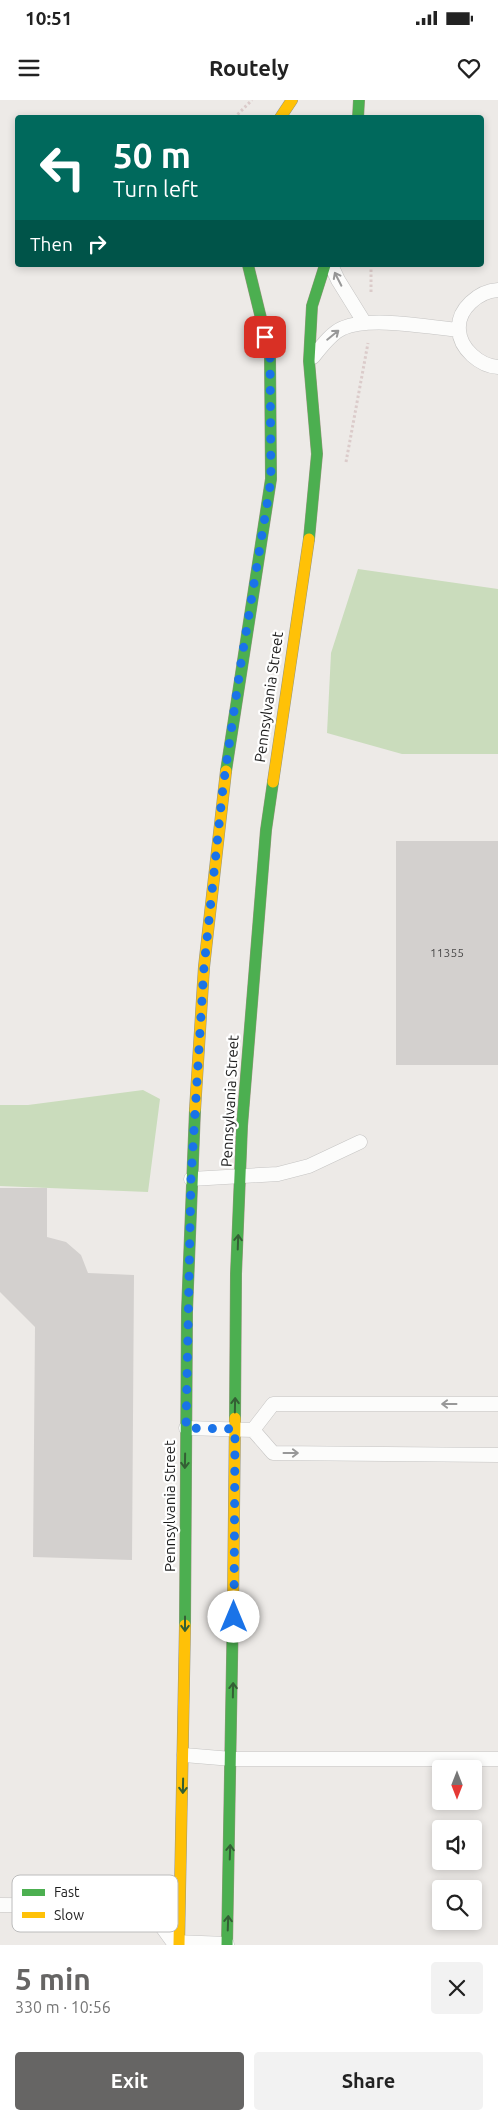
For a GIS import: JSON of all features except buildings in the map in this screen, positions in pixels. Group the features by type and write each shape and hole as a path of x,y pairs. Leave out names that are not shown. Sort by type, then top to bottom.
{"main road":[{"path":"282,115 292,100"},
{"path":"358,115 359,100"},
{"name":"Pennsylvania Street","path":"178,1881 184,1755 186,1428 191,1179 204,967 220,814 241,663 271,480 270,355 248,267"},
{"name":"Pennsylvania Street","path":"227,1945 232,1759 236,1274 248,1029 266,830 311,523 317,454 309,361 312,306 323,267"}],"lane":[{"path":"332,267 364,322"},
{"path":"498,290 484,292 474,299 466,308 459,330 464,344 472,355 482,363 498,367"},
{"path":"309,361 342,328 364,322 459,330"},
{"path":"191,1179 240,1178 278,1174 309,1166 360,1142"},
{"path":"253,1430 273,1404 498,1404"},
{"path":"186,1428 253,1430 273,1453 498,1454"},
{"path":"184,1755 232,1759 498,1759"},
{"path":"166,1932 175,1944 227,1945"}],"path":[{"path":"237,115 252,100"}],"green space":[{"path":"358,569 498,589 498,754 402,754 327,733 331,653"},
{"path":"143,1090 160,1099 148,1192 0,1186 0,1105 28,1105"}],"traffic: fast":[{"path":"358,115 359,100"},
{"path":"226,771 271,479 270,355 248,267"},
{"path":"309,539 317,454 309,361 312,306 324,267"},
{"path":"235,1418 236,1274 242,1126 266,830 273,782"},
{"path":"185,1625 187,1311 195,1110"},
{"path":"227,1945 233,1606"}],"traffic: slow":[{"path":"282,115 292,100"},
{"path":"273,782 309,539"},
{"path":"195,1110 204,967 226,771"},
{"path":"233,1606 235,1418"},
{"path":"179,1945 185,1625"}],"route":[{"path":"234,1617 235,1429 186,1428 187,1311 196,1074 204,967 221,804 241,663 271,480 270,355 265,337"}]}
